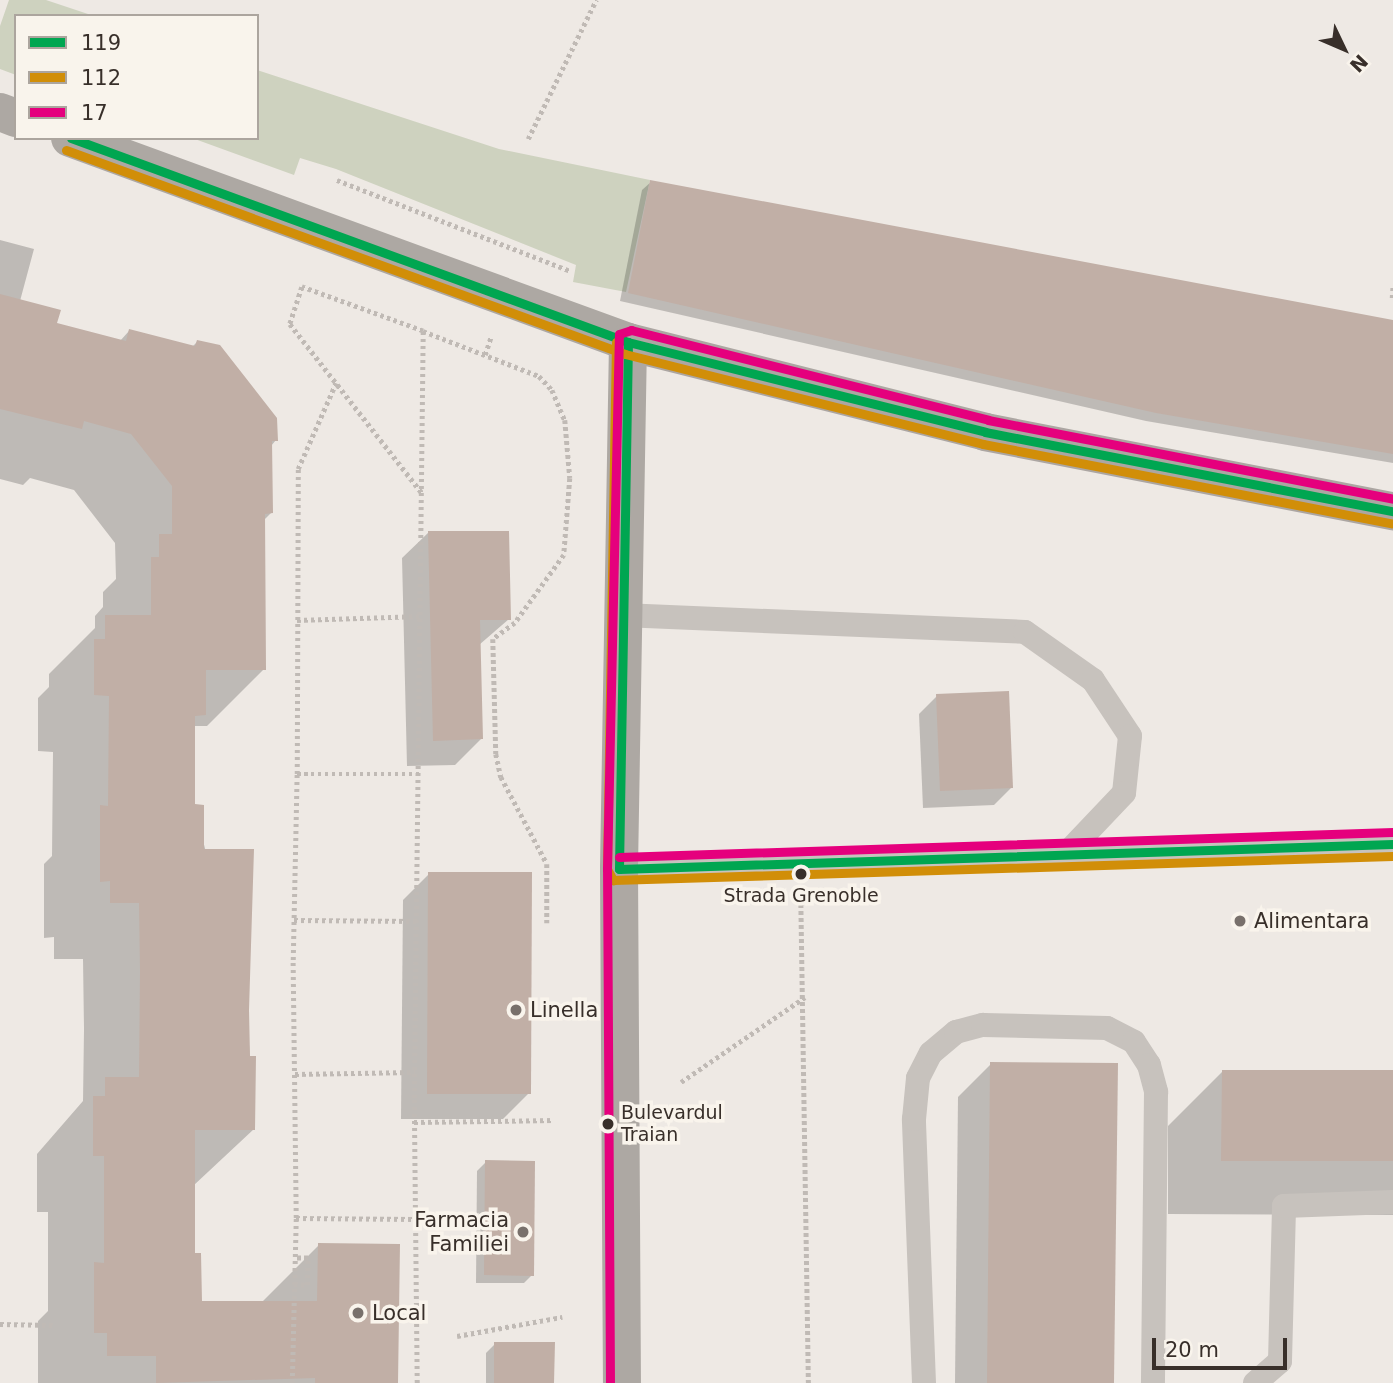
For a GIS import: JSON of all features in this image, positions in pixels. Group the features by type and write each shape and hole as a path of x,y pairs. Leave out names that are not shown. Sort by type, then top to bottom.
{"highway":[{"path":"75,140 628,342 619,869 622,1383"}],"main road":[{"path":"628,342 985,432 1393,511"}],"lane":[{"path":"622,615 1025,632 1093,680 1130,736 1124,793 1068,852"},
{"path":"619,869 1068,852 1393,844"},
{"path":"924,1383 914,1119 918,1078 931,1053 956,1032 983,1025 1107,1028 1134,1042 1149,1065 1156,1092 1153,1383"},
{"path":"1255,1383 1280,1361 1284,1206 1393,1202"}],"path":[{"path":"528,139 596,0"},
{"path":"337,180 570,271"},
{"path":"1392,298 1393,285"},
{"path":"424,495 290,324 302,287 539,376 552,390 570,444 564,555 515,623 493,639 496,754 501,778 547,864 547,923"},
{"path":"417,1383 414,1122 424,495 423,331"},
{"path":"485,355 491,336"},
{"path":"292,1383 296,1258 294,920 298,774 298,469 336,383"},
{"path":"297,620 422,616"},
{"path":"298,774 420,774"},
{"path":"800,862 805,997 808,1383"},
{"path":"294,920 418,921"},
{"path":"681,1082 805,997"},
{"path":"295,1074 415,1072"},
{"path":"414,1122 554,1120"},
{"path":"296,1218 415,1219"},
{"path":"294,1284 307,1284 308,1258 296,1258"},
{"path":"457,1336 562,1317"},
{"path":"0,1324 53,1325"}],"green space":[{"path":"9,0 46,0 88,14 14,14 14,74 0,69 0,26"},
{"path":"259,71 499,149 650,180 626,292 573,282 576,265 336,169 300,158 294,175 198,140 259,140"}],"building":[{"path":"650,180 1393,320 1393,454 1156,413 628,293"},
{"path":"0,294 61,310 57,323 126,341 129,329 195,346 197,340 220,345 277,418 278,441 272,441 273,513 265,514 266,670 206,670 206,715 195,716 195,804 204,805 204,849 254,849 249,1010 250,1056 256,1056 255,1130 195,1130 195,1253 201,1253 202,1301 317,1301 318,1243 400,1244 398,1383 315,1383 315,1378 156,1383 156,1356 107,1356 107,1333 94,1333 94,1262 104,1263 104,1156 93,1156 93,1096 105,1096 105,1077 139,1077 140,971 139,903 110,903 110,881 100,882 100,805 108,806 109,696 94,695 94,639 105,639 105,615 151,615 151,557 159,557 159,534 172,534 172,486 131,434 84,421 82,429 0,409"},
{"path":"428,531 509,531 511,620 480,620 483,739 433,741"},
{"path":"1009,691 1013,788 940,791 936,694"},
{"path":"428,872 532,872 531,1094 427,1094"},
{"path":"990,1062 1118,1063 1114,1383 987,1383"},
{"path":"1222,1070 1393,1070 1393,1161 1221,1161"},
{"path":"485,1160 535,1161 534,1276 484,1275"},
{"path":"494,1342 555,1342 554,1383 494,1383"}],"transit line":[{"name":"119","path":"76,140 628,342 985,432 1393,511"},
{"name":"112","path":"66,150 625,354 983,444 1391,523"},
{"name":"17","path":"610,1383 607,869 619,334 631,330 988,420 1393,499"},
{"name":"112","path":"616,342 607,869 613,880 1393,856"},
{"name":"119","path":"628,342 619,869 1393,844"},
{"name":"17","path":"619,857 1393,832"}],"place":[{"name":"Strada Grenoble","path":"801,874"},
{"name":"Alimentara","path":"1240,921"},
{"name":"Linella","path":"516,1010"},
{"name":"Bulevardul Traian","path":"608,1124"},
{"name":"Farmacia Familiei","path":"523,1232"},
{"name":"Local","path":"358,1313"}]}
